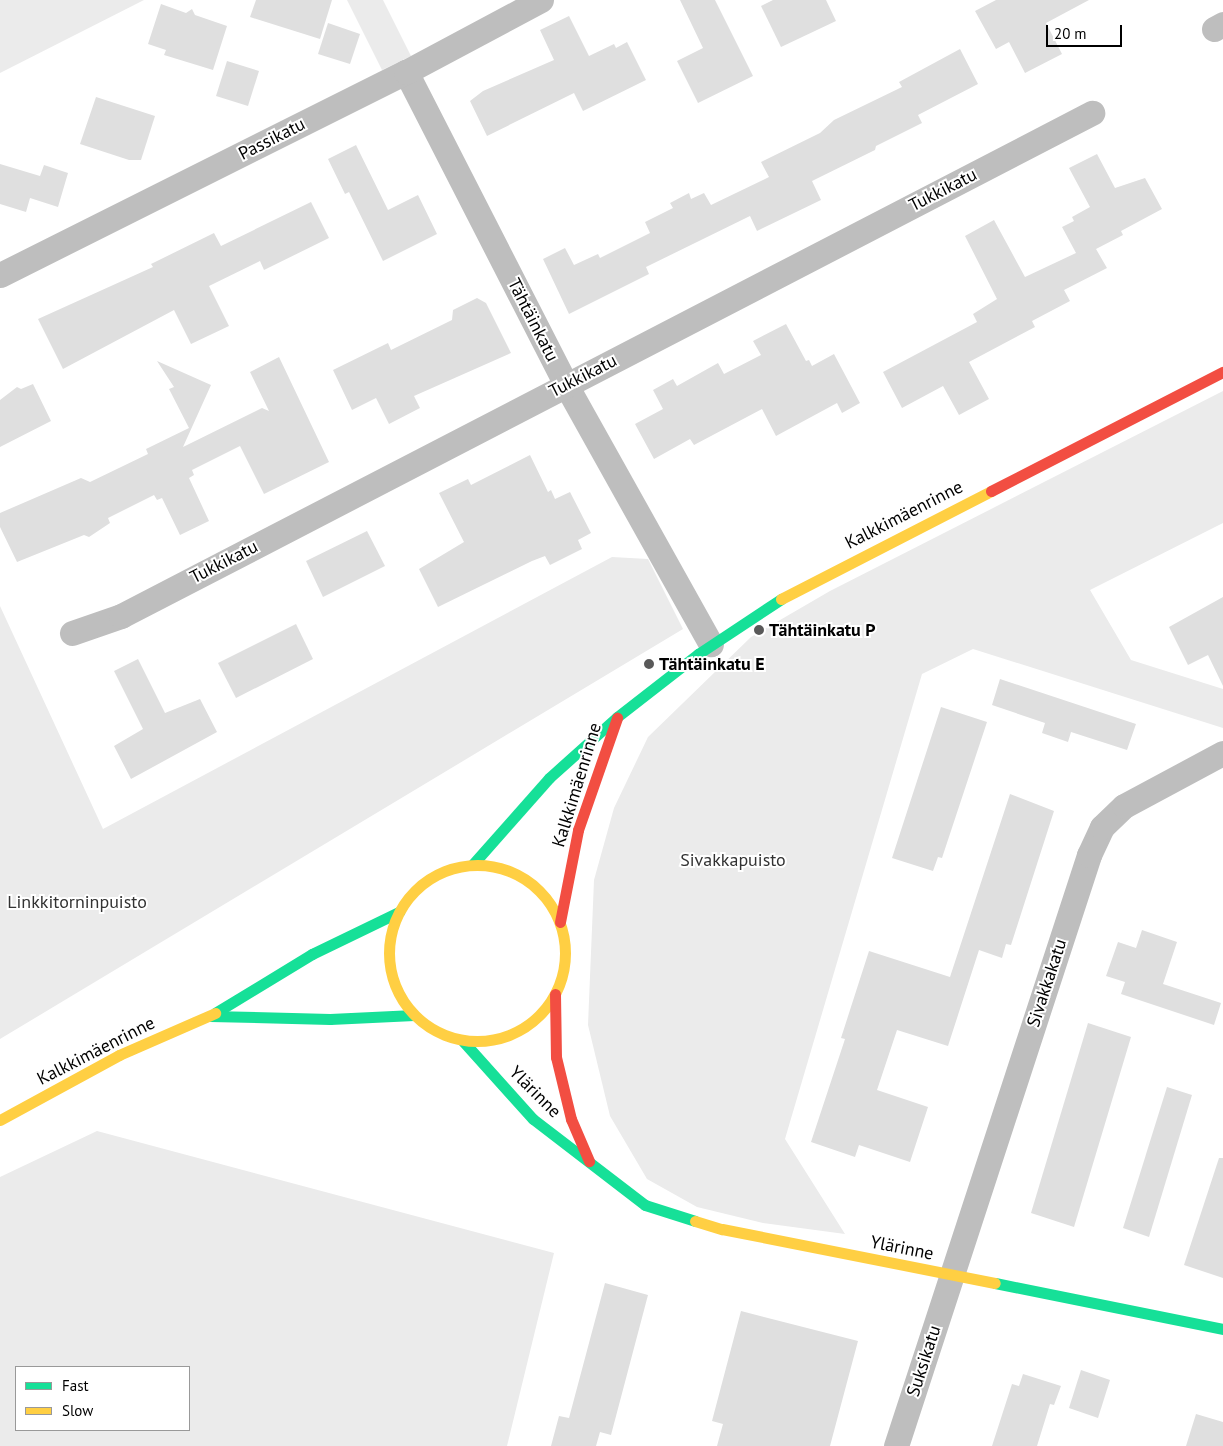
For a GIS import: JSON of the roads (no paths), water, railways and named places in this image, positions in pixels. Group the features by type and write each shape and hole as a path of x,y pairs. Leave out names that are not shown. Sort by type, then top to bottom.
{"street":[{"name":"Passikatu","path":"0,275 406,72 541,0"},
{"name":"Tähtäinkatu","path":"406,72 566,384 711,644"},
{"name":"Tukkikatu","path":"72,633 102,625 121,616 1092,113"},
{"name":"Kalkkimäenrinne","path":"473,864 549,778 617,717 711,644 810,582 1223,372"},
{"name":"Kalkkimäenrinne","path":"560,922 578,830 617,717"},
{"name":"Sivakkakatu","path":"952,1276 1089,855 1102,827 1124,806 1144,793 1223,753"},
{"path":"473,864 510,870 526,879 540,891 560,922 565,958 555,994 532,1022 517,1032 481,1041 462,1040 428,1026 414,1015 402,1000 390,966 392,929 398,912 416,890 438,874 473,864"},
{"name":"Kalkkimäenrinne","path":"0,1120 119,1055 210,1016 312,954 398,912"},
{"name":"Ylärinne","path":"555,994 556,1057 571,1119 590,1162"},
{"name":"Kalkkimäenrinne","path":"210,1016 330,1019 414,1015"},
{"name":"Ylärinne","path":"462,1040 533,1120 645,1205 690,1220 952,1276 1223,1330"},
{"name":"Suksikatu","path":"896,1446 952,1276"}],"place":[{"name":"Tähtäinkatu P","path":"759,630"},
{"name":"Tähtäinkatu E","path":"649,664"}],"park label":[{"name":"Sivakkapuisto","path":"733,860"},
{"name":"Linkkitorninpuisto","path":"77,902"}]}
